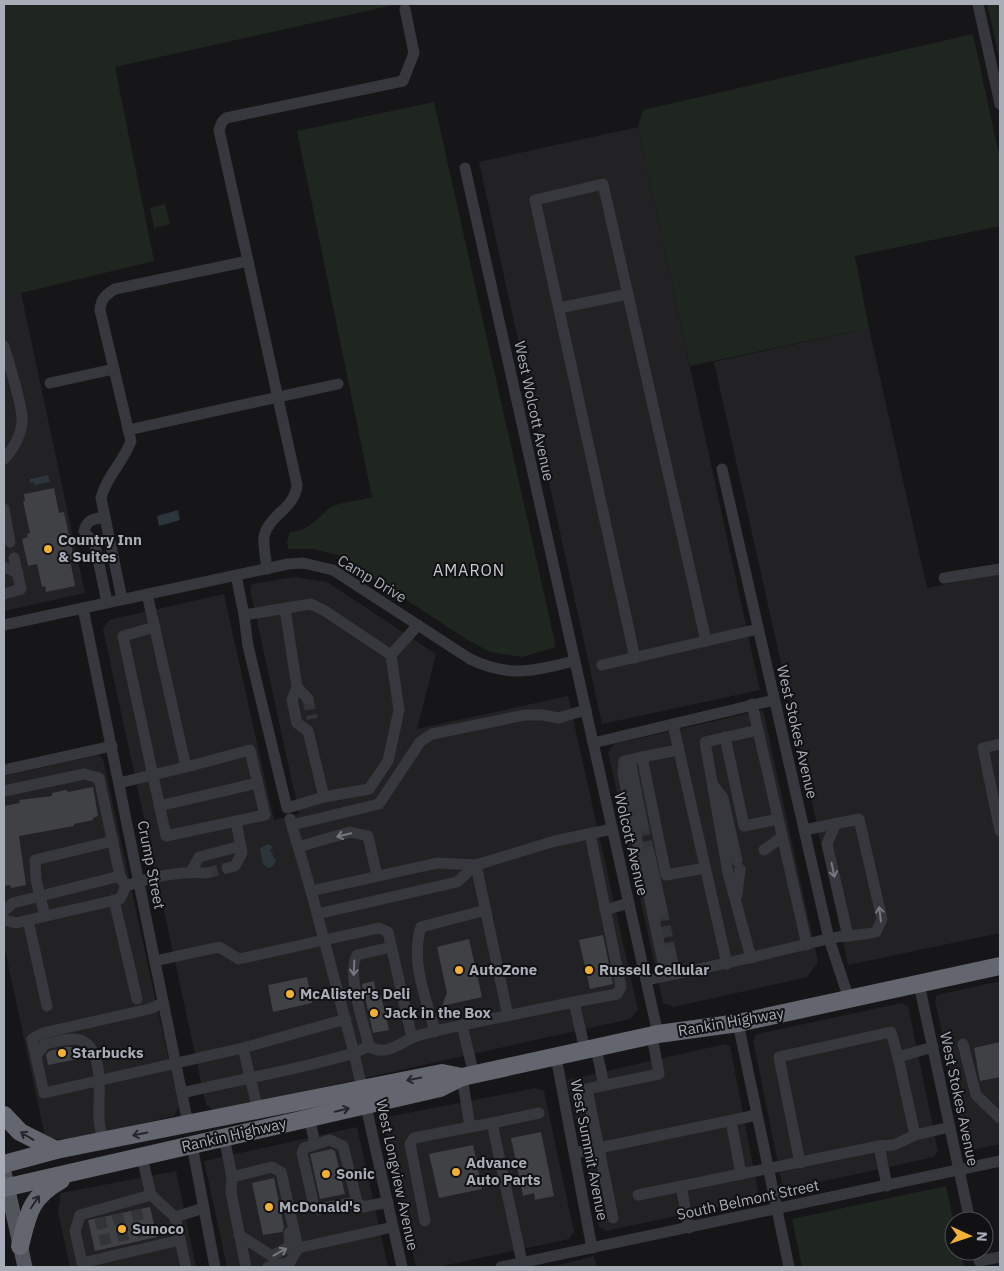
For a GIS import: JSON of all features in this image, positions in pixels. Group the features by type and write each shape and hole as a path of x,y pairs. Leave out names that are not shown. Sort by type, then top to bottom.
{"highway":[{"name":"Rankin Highway","path":"4,1164 56,1150 286,1105 440,1088 468,1076 590,1049 655,1035 738,1023 1000,966"},
{"name":"Rankin Highway","path":"5,1182 71,1174 309,1118 364,1097"},
{"path":"192,1145 202,1135 272,1119 286,1105"},
{"path":"4,1115 20,1132 56,1150"},
{"path":"98,1167 112,1158 171,1144 188,1124"},
{"path":"20,1246 29,1211 34,1202 45,1188 71,1174"}],"main road":[{"path":"5,1182 25,1267"}],"street":[{"path":"978,4 1000,104"},
{"path":"267,568 264,538 267,530 296,494 296,485 219,130 226,118 403,81 414,53 405,9"},
{"name":"West Wolcott Avenue","path":"465,168 574,661"},
{"path":"634,658 535,200 603,184 706,641"},
{"path":"122,599 101,498 103,489 128,450 131,441 100,310 105,295 115,289 248,261"},
{"path":"559,308 628,294"},
{"path":"4,346 22,417 20,431 11,452 4,459"},
{"path":"50,383 114,369"},
{"path":"128,430 338,384"},
{"name":"West Stokes Avenue","path":"722,469 828,939 849,999"},
{"path":"4,509 5,525 10,542"},
{"path":"105,517 91,519 86,524 84,531 94,545 107,602"},
{"path":"4,594 21,589 14,558"},
{"name":"Camp Drive","path":"4,625 83,610 107,602 267,568 303,563 333,570 470,659 488,667 506,672 539,670 574,661"},
{"path":"4,567 18,573"},
{"path":"944,578 1000,569"},
{"name":"West Longview Avenue","path":"236,575 248,646 287,808 346,1019 402,1267"},
{"path":"147,594 186,767"},
{"path":"244,615 311,604 325,611 391,655 399,710 388,761 369,789 287,808"},
{"path":"284,609 297,687 292,700 297,723 308,730"},
{"name":"Crump Street","path":"83,610 140,881 188,1124"},
{"path":"391,655 418,625"},
{"path":"119,782 152,775 186,767 250,750 265,815 166,836 152,775 123,636 155,627"},
{"path":"602,665 758,630"},
{"name":"Wolcott Avenue","path":"574,661 646,980 659,1074 604,1085"},
{"path":"297,687 308,699"},
{"path":"593,743 774,700"},
{"path":"752,704 807,945"},
{"path":"292,825 379,804 420,742 432,734 525,715 543,715 558,718 586,710"},
{"path":"312,719 308,730 324,798"},
{"path":"673,724 727,964"},
{"path":"751,958 737,900 728,873 705,742 758,730"},
{"path":"725,737 744,826 778,818"},
{"path":"1000,744 983,748 1000,830"},
{"path":"4,770 112,746"},
{"path":"670,975 622,774 624,762 678,750"},
{"path":"642,757 666,875 705,868"},
{"path":"630,760 644,825"},
{"path":"4,791 84,774 99,778 123,881 120,899 16,923 4,920"},
{"path":"159,806 257,783"},
{"path":"712,785 724,798 738,865 737,900"},
{"path":"646,980 727,964 828,939 848,936 856,937 876,932 882,919 859,818 804,830"},
{"path":"227,868 235,866 242,853 236,821"},
{"path":"836,823 827,844 848,936"},
{"path":"311,891 437,863 476,865 555,841 612,829"},
{"path":"298,847 350,832 368,836 377,876"},
{"path":"182,1093 251,1076 320,1063 354,1053 369,1046 381,1050 402,1046 412,1038 462,1025 617,994 621,987 590,834"},
{"path":"764,850 782,837"},
{"path":"45,916 35,860 113,841"},
{"path":"191,872 199,857 241,846"},
{"path":"649,852 662,910"},
{"path":"476,865 508,1016"},
{"path":"317,914 457,882 476,865"},
{"path":"4,911 13,903 40,896 123,881 140,881 191,872 207,873"},
{"path":"114,900 137,999"},
{"path":"605,910 628,904"},
{"path":"435,1032 416,956 416,941 421,927 486,910"},
{"path":"28,920 47,1006"},
{"path":"155,961 219,947 239,959 379,928 388,932 412,1038"},
{"path":"369,1046 355,988 354,960 357,955 391,947"},
{"path":"670,950 670,975"},
{"name":"West Stokes Avenue","path":"919,984 968,1211"},
{"path":"574,1002 604,1085 587,1089 613,1218"},
{"path":"163,1003 149,1009 44,1033 32,1039 44,1093 243,1048 346,1019"},
{"path":"738,1023 789,1267"},
{"path":"462,1025 468,1076 470,1127"},
{"path":"800,1163 779,1058 891,1032 915,1135"},
{"path":"36,1056 45,1044 73,1039 82,1041 90,1047 101,1080 99,1119 103,1141"},
{"path":"962,1044 976,1095 1000,1118"},
{"path":"898,1057 933,1047"},
{"path":"243,1048 258,1110"},
{"name":"West Summit Avenue","path":"556,1057 592,1248"},
{"path":"425,1221 410,1144 414,1138 539,1112"},
{"path":"575,1153 757,1115"},
{"path":"309,1118 315,1143"},
{"path":"731,1121 741,1174"},
{"path":"492,1123 523,1265"},
{"path":"638,1195 880,1146 894,1145 915,1135 950,1127"},
{"path":"224,1137 232,1177 230,1192 244,1267"},
{"path":"357,1202 324,1210 318,1210 314,1206 302,1153 304,1148 315,1143 330,1140 343,1146 357,1202 363,1207 388,1202"},
{"path":"192,1145 215,1267"},
{"path":"880,1146 887,1186"},
{"path":"142,1157 150,1194 175,1217 186,1267"},
{"name":"South Belmont Street","path":"501,1267 523,1265 592,1248 887,1186 1000,1160"},
{"path":"232,1177 272,1167 281,1172 298,1248 290,1262 268,1267"},
{"path":"239,1235 272,1256 290,1246 279,1182 272,1167"},
{"path":"681,1186 689,1228"},
{"path":"150,1194 135,1205 100,1214 80,1215 75,1231 82,1265 108,1252 145,1244 180,1240"},
{"path":"175,1217 204,1208"},
{"path":"298,1248 393,1227"}],"shaded area":[{"path":"4,4 398,4 115,67 154,261 21,293 4,293"},
{"path":"987,4 1000,4 1000,61"},
{"path":"973,34 1000,159 1000,226 855,256 869,328 690,366 638,127 643,110"},
{"path":"434,102 556,647 522,657 490,652 466,639 338,555 313,549 288,549 287,542 290,532 302,530 334,506 372,497 297,131"},
{"path":"638,127 760,690 602,724 479,162"},
{"path":"165,204 170,224 154,228 150,208"},
{"path":"4,293 21,293 85,593 4,611"},
{"path":"869,328 927,588 1000,573 1000,933 848,965 714,362"},
{"path":"48,475 50,482 34,485 34,482 30,483 30,479"},
{"path":"178,510 180,520 159,526 157,516"},
{"path":"294,577 327,582 436,654 417,729 568,696 638,1010 630,1019 216,1111 206,1105 103,629 109,620 224,594 274,820 299,814 250,589 253,584"},
{"path":"763,710 818,962 807,977 674,1007 663,1003 608,752 614,744"},
{"path":"98,755 103,759 179,1107 174,1116 75,1139 56,1139 45,1137 4,945 4,776"},
{"path":"269,844 273,847 270,850 276,861 272,867 268,868 263,864 260,848"},
{"path":"1000,981 1000,1144 972,1150 966,1147 935,1000 937,995"},
{"path":"902,1003 908,1006 938,1151 934,1157 788,1189 782,1184 753,1040 757,1034"},
{"path":"725,1044 730,1046 758,1191 751,1200 606,1231 599,1227 567,1080"},
{"path":"536,1088 544,1091 574,1232 569,1239 438,1267 416,1267 384,1124 387,1117"},
{"path":"357,1127 388,1267 227,1267 204,1161"},
{"path":"176,1171 196,1267 70,1267 58,1212 61,1193"},
{"path":"946,1186 952,1211 944,1211 944,1261 962,1261 964,1267 802,1267 792,1219"},
{"path":"594,1256 597,1267 552,1267"}],"building":[{"name":"Country Inn & Suites","path":"54,488 59,513 64,512 74,559 70,560 75,586 46,592 45,586 42,587 37,564 28,566 22,539 28,537 27,534 30,533 23,501 25,501 24,494"},
{"path":"93,787 98,816 93,818 93,820 74,824 74,826 19,836 26,885 11,888 10,885 4,886 4,806 20,803 19,800 52,796 52,793"},
{"path":"603,935 613,984 590,989 579,940"},
{"name":"AutoZone","path":"469,939 482,997 442,1006 447,993 437,947"},
{"name":"McAlister's Deli","path":"307,977 312,1003 273,1012 268,985"},
{"name":"Jack in the Box","path":"374,981 377,996 381,995 389,1030 373,1033 362,984"},
{"path":"1000,1042 1000,1077 980,1081 974,1048"},
{"name":"Starbucks","path":"76,1047 78,1059 48,1065 46,1055 49,1051"},
{"path":"541,1132 554,1196 535,1200 534,1193 523,1196 511,1138"},
{"name":"Advance Auto Parts","path":"473,1145 482,1189 439,1198 429,1154"},
{"name":"Sonic","path":"331,1149 335,1151 345,1194 320,1199 310,1154"},
{"name":"McDonald's","path":"274,1178 284,1227 282,1232 263,1235 252,1183"},
{"name":"Sunoco","path":"150,1207 157,1237 95,1251 88,1220"}],"tunnel":[{"path":"308,699 312,719"},
{"path":"643,825 649,852"},
{"path":"207,873 227,868"},
{"path":"662,910 670,950"},
{"path":"136,1210 144,1240"},
{"path":"117,1214 125,1244"},
{"path":"100,1218 107,1248"}],"place":[{"name":"Country Inn & Suites","path":"48,549"},
{"name":"AutoZone","path":"459,970"},
{"name":"Russell Cellular","path":"589,970"},
{"name":"McAlister's Deli","path":"290,994"},
{"name":"Jack in the Box","path":"374,1013"},
{"name":"Starbucks","path":"62,1053"},
{"name":"Advance Auto Parts","path":"456,1172"},
{"name":"Sonic","path":"326,1174"},
{"name":"McDonald's","path":"269,1207"},
{"name":"Sunoco","path":"122,1229"}],"district":[{"name":"AMARON","path":"469,570"}]}
